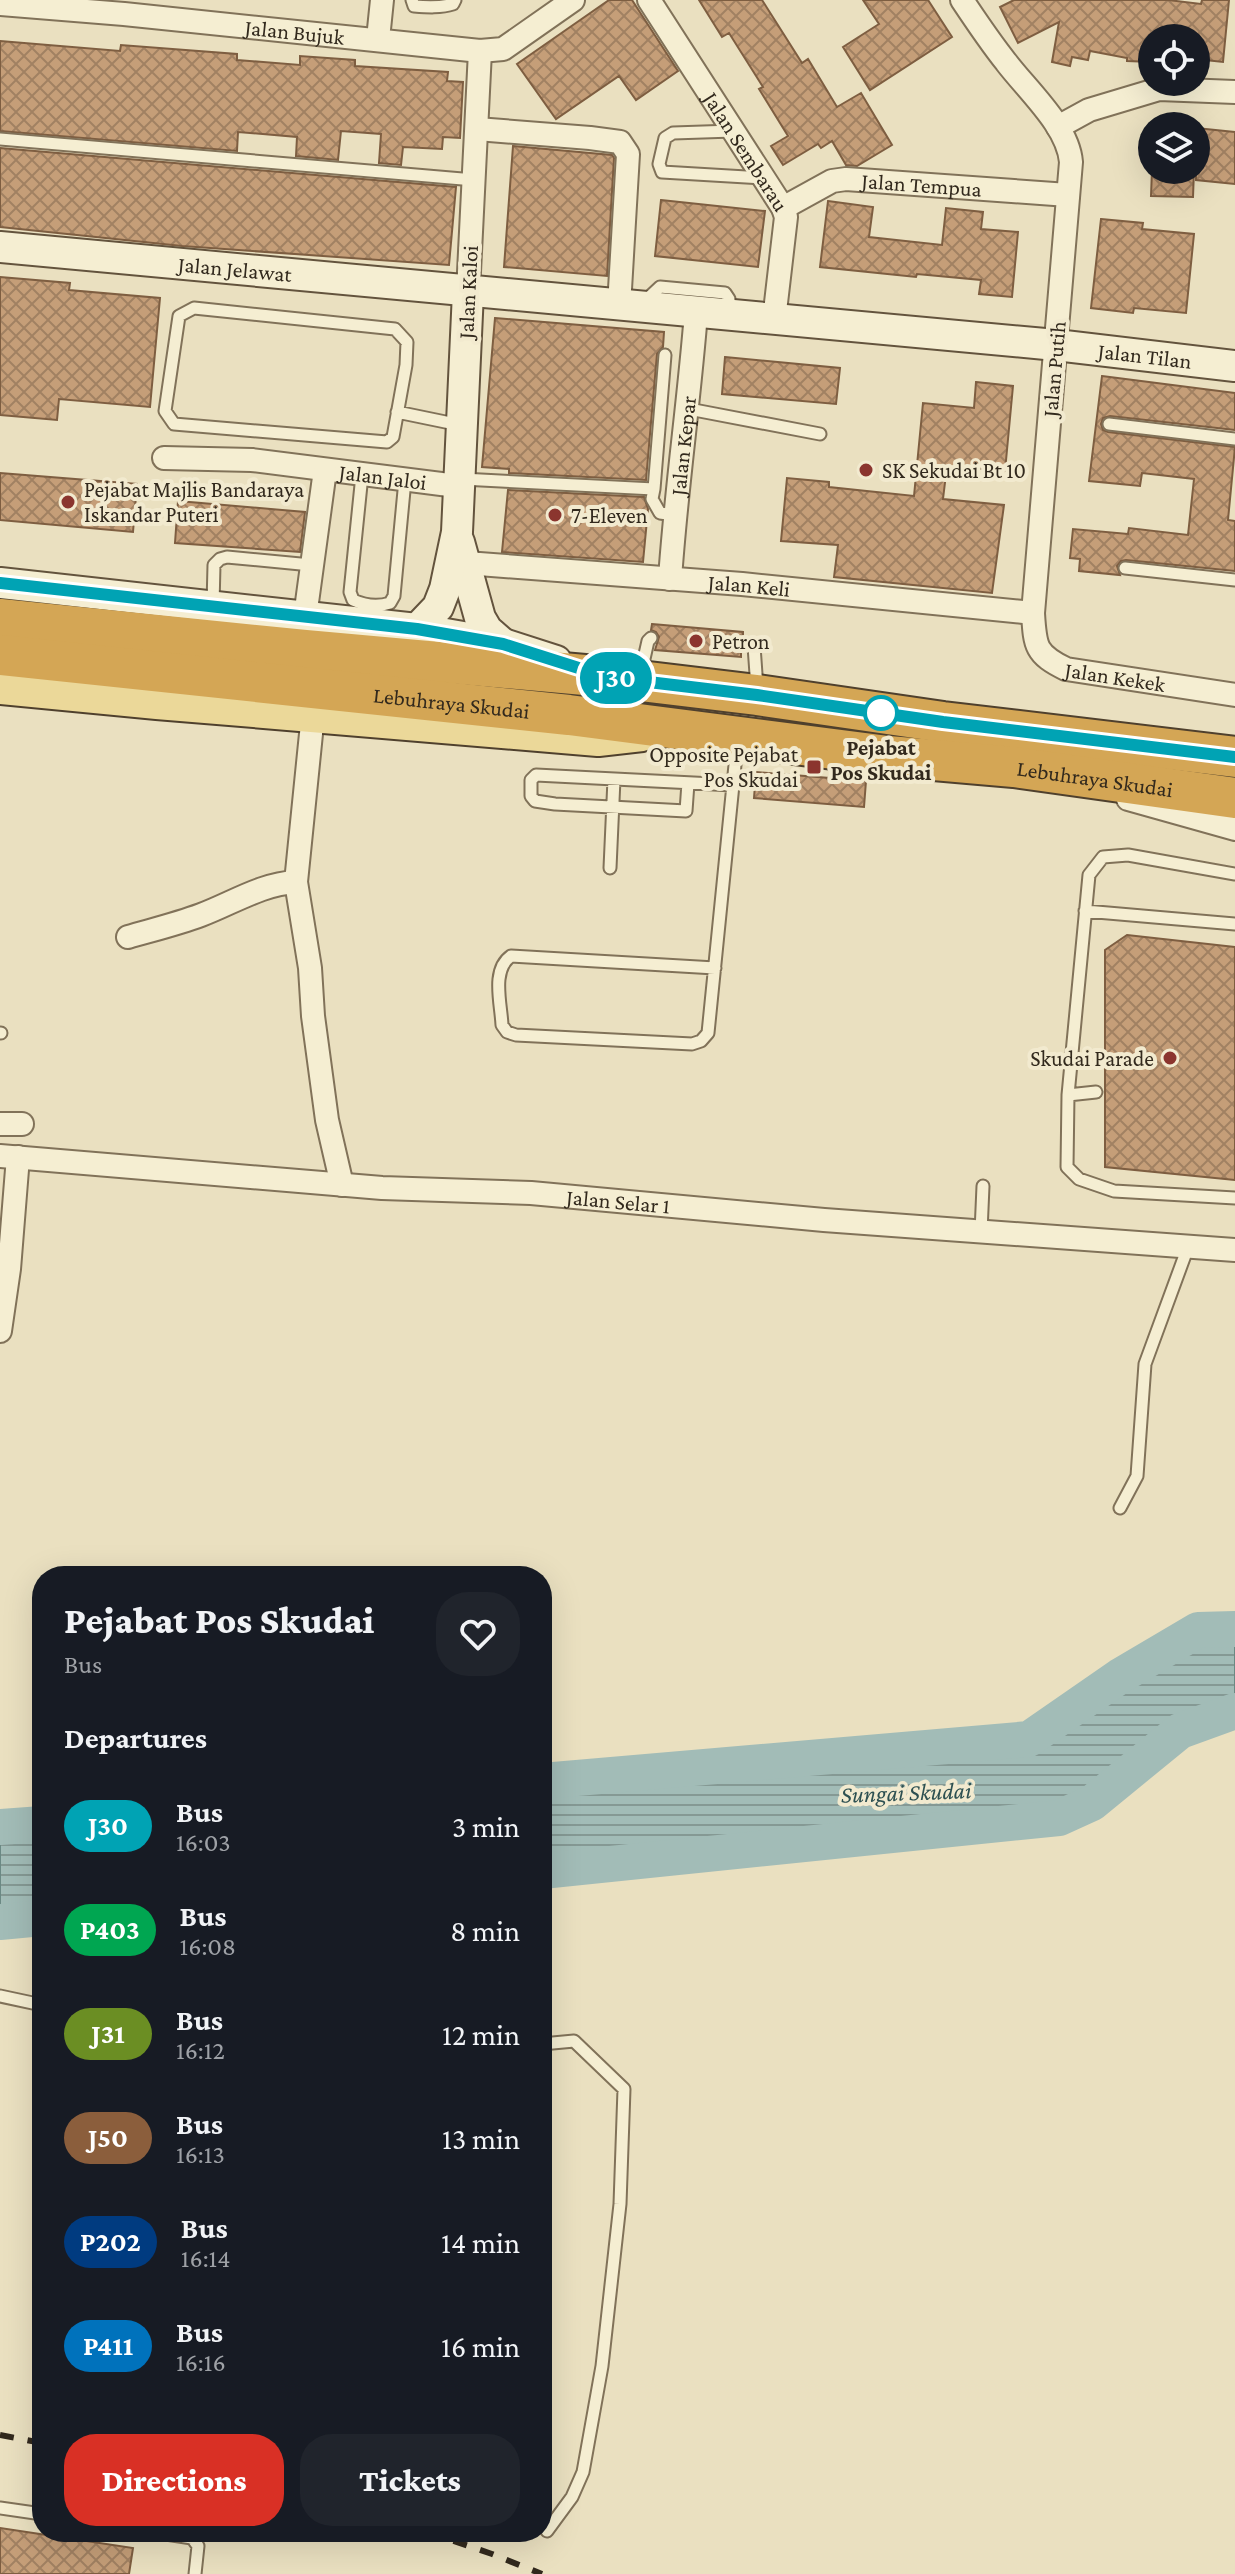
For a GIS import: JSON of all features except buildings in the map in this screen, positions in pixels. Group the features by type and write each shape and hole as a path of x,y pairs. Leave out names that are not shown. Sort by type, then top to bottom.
{"highway":[{"name":"Lebuhraya Skudai","path":"0,619 623,679 1235,757"},
{"name":"Lebuhraya Skudai","path":"0,655 476,704 888,756 1014,767 1235,798"},
{"path":"0,665 106,666"}],"main road":[{"path":"0,687 598,739 682,729"}],"street":[{"path":"378,39 382,0"},
{"name":"Jalan Bujuk","path":"0,4 125,7 480,51 503,49 573,0"},
{"name":"Jalan Sembarau","path":"649,0 783,208 786,217 774,320"},
{"name":"Jalan Putih","path":"962,0 1070,147 1033,613"},
{"name":"Jalan Kaloi","path":"417,629 438,607 448,580 457,532 480,51"},
{"path":"1058,127 1089,110 1159,89 1235,92"},
{"path":"477,129 620,142 628,154 630,307"},
{"name":"Jalan Tempua","path":"783,208 832,181 846,179 1068,195"},
{"name":"Jalan Jelawat","path":"0,247 774,320"},
{"name":"Jalan Kepar","path":"670,579 689,409 711,314"},
{"name":"Jalan Tilan","path":"774,320 1056,345 1235,366"},
{"name":"Jalan Jaloi","path":"164,458 252,460 405,480 458,482"},
{"path":"305,617 325,470"},
{"name":"Jalan Kaloi","path":"457,532 480,618 487,630 503,644"},
{"name":"Jalan Keli","path":"466,563 742,584 1033,613"},
{"path":"0,583 417,629 503,644 623,679"},
{"name":"Jalan Kekek","path":"1033,613 1035,644 1046,660 1066,669 1235,695"},
{"path":"313,714 296,882 310,968 327,1120 342,1185"},
{"path":"1014,767 1235,829"},
{"path":"128,937 200,916 264,887 296,882"},
{"path":"0,1331 9,1269 9,1157"},
{"name":"Jalan Selar 1","path":"9,1157 408,1190 545,1194 981,1232 1235,1250"}],"lane":[{"path":"412,0 414,6 423,7 447,6 455,0"},
{"path":"733,131 673,133 665,138 659,164 662,172 763,178"},
{"path":"0,139 475,180"},
{"path":"194,308 395,329 407,342 397,412 393,437 387,442 174,424 165,411 179,316 194,308"},
{"path":"665,355 652,499 660,513 675,515"},
{"path":"689,409 820,434"},
{"path":"397,412 461,426"},
{"path":"1109,424 1235,439"},
{"path":"362,475 350,592 353,600 360,603 383,606 390,603 394,596 405,480"},
{"path":"458,482 654,489"},
{"path":"213,607 214,565 220,559 227,557 311,565"},
{"path":"1125,568 1235,580"},
{"path":"623,679 651,638"},
{"path":"742,644 754,646 756,650 757,695"},
{"path":"715,968 511,956 503,962 499,972 502,1025 507,1032 516,1035 692,1044 701,1041 708,1033 715,968 738,737"},
{"path":"688,783 686,811 535,801 531,796 531,780 536,775 733,785"},
{"path":"610,868 614,779"},
{"path":"1235,874 1128,855 1103,857 1089,875 1068,1095 1067,1167 1079,1179 1114,1191 1235,1198"},
{"path":"1085,911 1235,924"},
{"path":"1068,1095 1096,1092"},
{"path":"981,1232 983,1186"},
{"path":"1120,1508 1137,1476 1145,1364 1188,1247"},
{"path":"0,1996 32,2003"},
{"path":"552,2043 574,2041 624,2089 620,2204 598,2393 583,2472 572,2497 552,2524"},
{"path":"0,2508 32,2513"},
{"path":"195,2542 198,2546 195,2574"}],"water":[{"name":"Sungai Skudai","path":"1235,1629 1235,1711 1180,1731 1092,1803 1059,1818 552,1870 552,1780 1029,1739 1120,1676 1198,1630"},
{"path":"32,1825 32,1919 0,1922 0,1827"}],"waterway":[{"path":"552,1780 1029,1739 1120,1676 1198,1630 1235,1629"},
{"path":"552,1870 1059,1818 1092,1803 1180,1731 1235,1711"},
{"path":"0,1827 32,1825"},
{"path":"0,1922 32,1919"}],"railway":[{"path":"0,2435 32,2441"},
{"path":"457,2542 542,2574"}],"bus line":[{"name":"J30","path":"0,583 417,629 503,644 607,677 1235,757"}],"place":[{"name":"SK Sekudai Bt 10","path":"866,470"},
{"name":"Pejabat Majlis Bandaraya Iskandar Puteri","path":"68,502"},
{"name":"7-Eleven","path":"555,515"},
{"name":"Petron","path":"696,641"},
{"name":"Pejabat Pos Skudai","path":"881,713"},
{"name":"Opposite Pejabat Pos Skudai","path":"814,767"},
{"name":"Skudai Parade","path":"1170,1058"}]}
